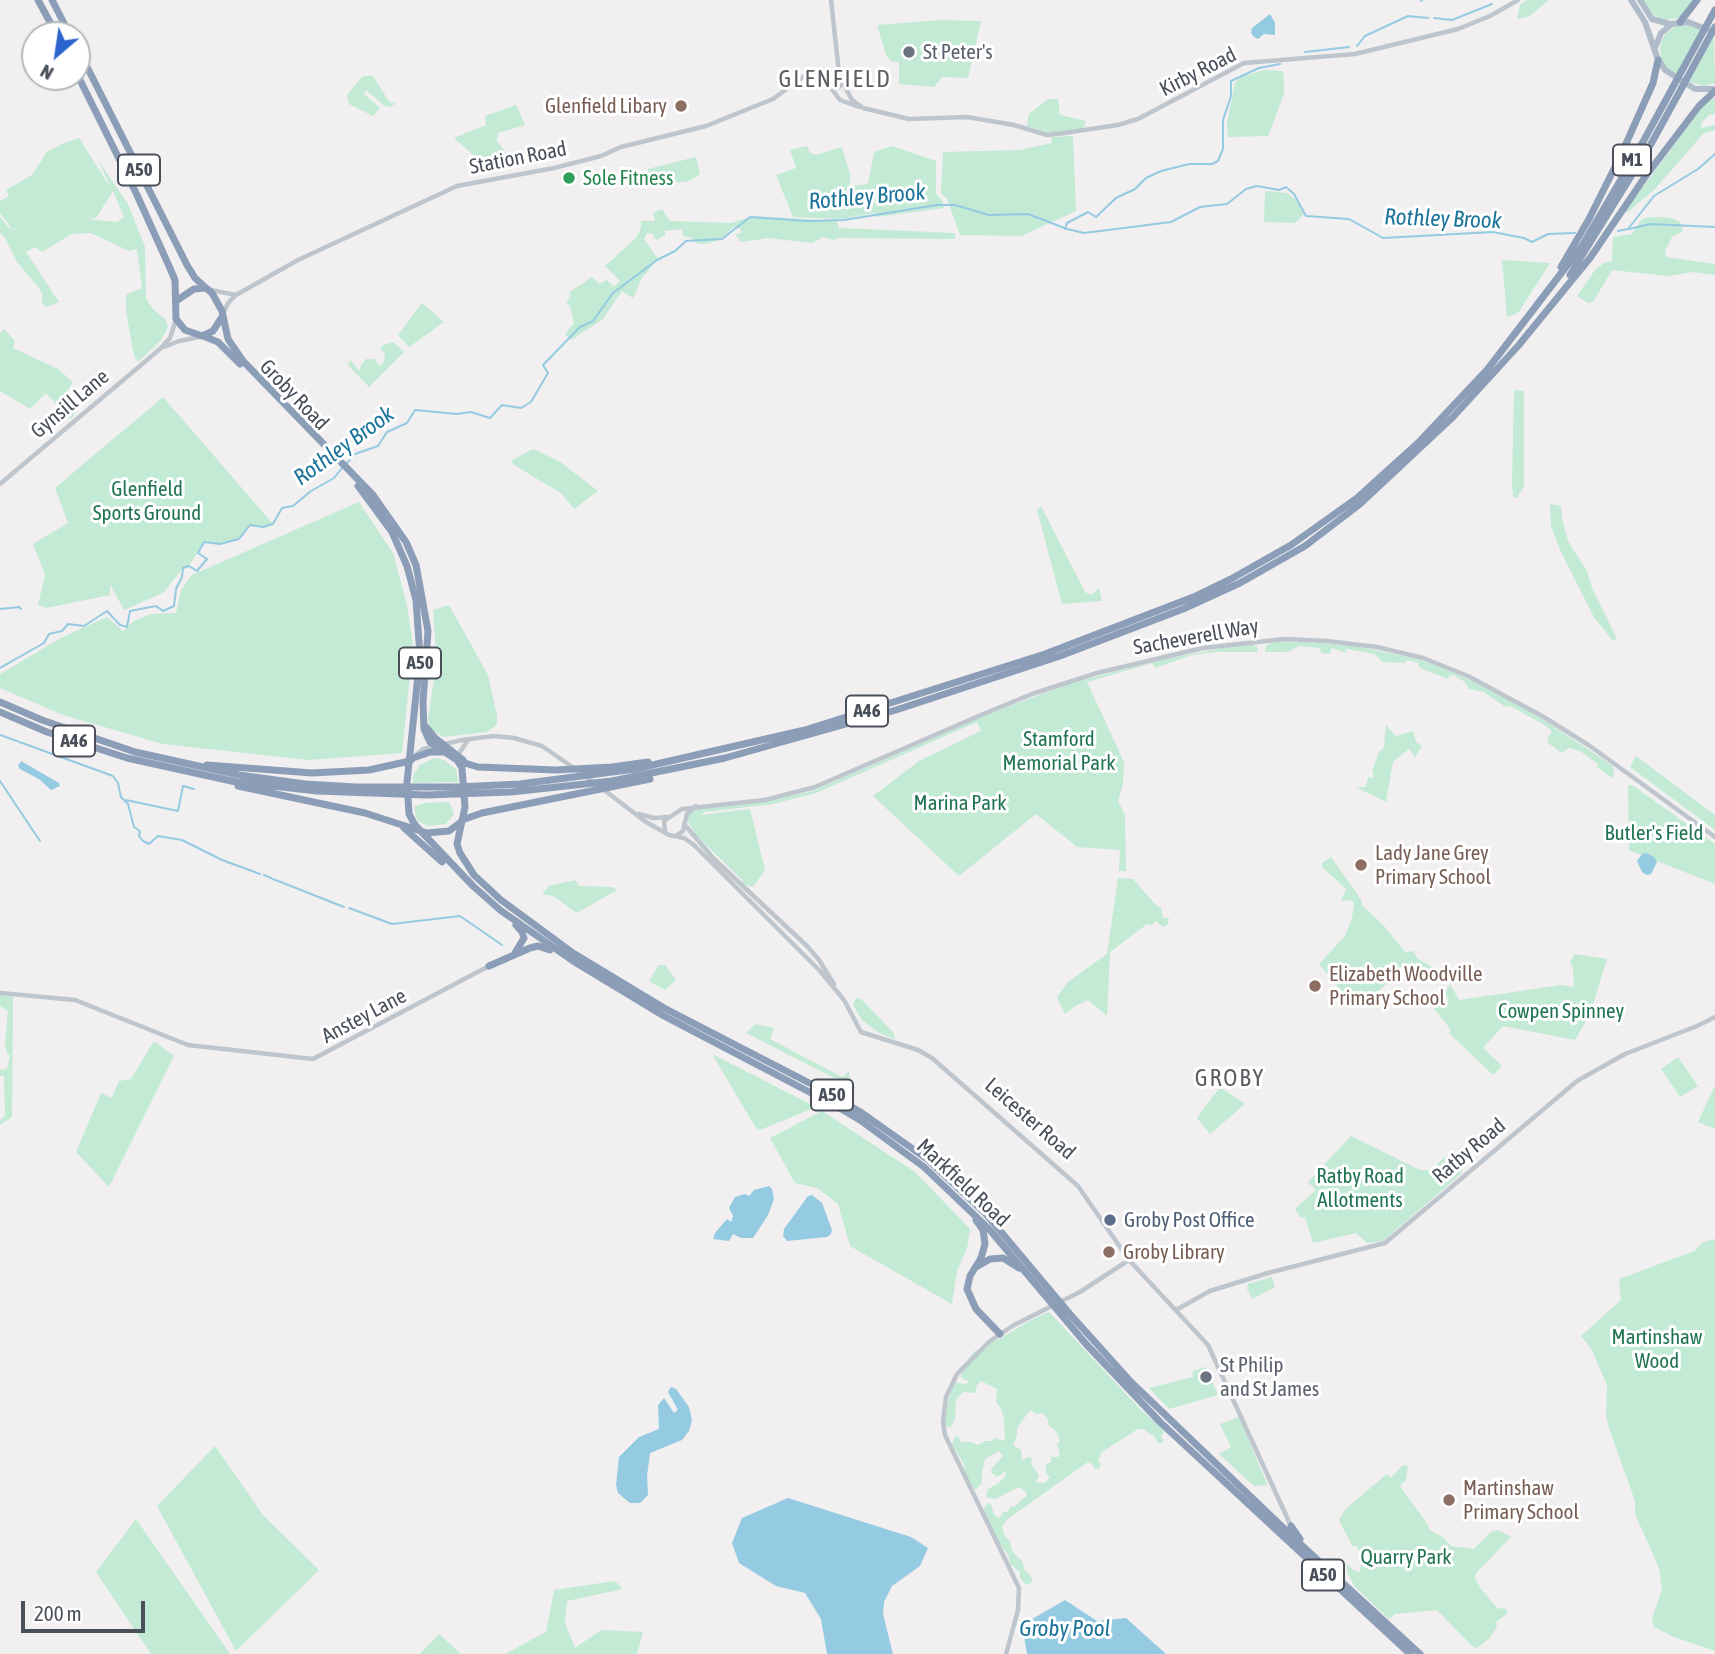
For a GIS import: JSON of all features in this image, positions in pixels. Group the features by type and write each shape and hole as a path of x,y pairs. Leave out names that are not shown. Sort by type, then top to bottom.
{"highway":[{"path":"38,0 49,21"},
{"path":"52,0 63,21"},
{"path":"1679,22 1697,0"},
{"name":"M1","path":"1540,304 1581,246 1644,141 1715,10"},
{"name":"M1","path":"1549,308 1625,189 1715,27"},
{"path":"1540,304 1589,219 1621,155 1653,83 1658,60"},
{"name":"A50","path":"91,75 187,265 195,278 216,297 223,315"},
{"path":"1549,308 1590,258 1645,177 1699,106 1715,90"},
{"name":"A50","path":"85,91 137,195 175,280 176,319 185,330 202,336"},
{"path":"176,301 194,289 206,288"},
{"name":"A46","path":"0,702 135,752 214,771 305,784 356,787 520,784 605,774 685,759 805,730 985,674 1196,596 1240,574 1321,525 1393,466 1461,399 1540,304"},
{"name":"A46","path":"0,712 92,747 151,764 236,782 317,791 426,795 511,792 650,774 725,758 896,710 1059,656 1183,608 1259,572 1332,526 1408,462 1472,399 1549,308"},
{"path":"202,336 213,331 223,315"},
{"name":"Groby Road","path":"223,315 228,339 243,361 336,461"},
{"name":"Groby Road","path":"202,336 214,339 226,348 392,520 406,542 416,565 428,631 423,723 425,734 440,748"},
{"name":"Groby Road","path":"353,478 392,532 407,566 416,600 420,656 411,760"},
{"path":"78,733 177,759 259,770 312,773 385,768 440,748 468,765 575,770 685,759"},
{"path":"457,758 465,782 462,821"},
{"path":"151,764 192,776 365,813 420,831 441,834 482,813 693,769 725,758"},
{"path":"411,760 407,782 408,800 411,819 420,831"},
{"name":"Markfield Road","path":"462,821 457,839 460,853 474,875 501,900 573,953 697,1026 819,1088 890,1131 936,1166 1005,1235 1115,1376 1160,1422 1409,1654"},
{"path":"394,822 418,839 472,891 502,912 523,936 523,943 514,953"},
{"name":"Markfield Road","path":"420,831 472,887 502,912 573,961 664,1016 860,1120 924,1167 968,1207 1027,1274 1048,1293"},
{"path":"489,966 514,953 538,946 573,961"},
{"path":"968,1207 983,1230 984,1238 984,1251 967,1282 970,1298 1000,1334"},
{"path":"976,1267 990,1259 1003,1258 1027,1274"},
{"name":"Markfield Road","path":"1066,1315 1131,1382 1420,1654"},
{"path":"1291,1525 1317,1559"}],"main road":[{"path":"1631,0 1645,22 1658,60 1665,70 1689,86 1700,90 1715,90"},
{"path":"1640,0 1652,19 1670,24 1695,23 1715,33"},
{"path":"1655,50 1659,36 1670,24"}],"street":[{"path":"831,0 836,60 850,105"},
{"name":"Kirby Road","path":"850,105 909,119 971,118 1014,124 1047,135 1118,125 1152,114 1216,76 1244,63 1343,56 1458,29 1490,16 1517,0"},
{"path":"824,76 836,60"},
{"path":"828,70 839,73"},
{"name":"Station Road","path":"223,315 228,303 236,295 303,257 457,186 554,169 601,156 621,147 706,125 773,99 796,81 814,72 828,70"},
{"path":"814,72 824,76 836,97 850,105"},
{"path":"830,87 837,88 842,83"},
{"path":"847,94 863,108"},
{"path":"206,288 236,295"},
{"name":"Gynsill Lane","path":"0,484 160,349 170,338 176,319"},
{"name":"Gynsill Lane","path":"160,349 178,341 202,336"},
{"name":"Sacheverell Way","path":"669,817 682,809 765,800 815,787 1018,700 1117,668 1229,644 1306,640 1352,643 1400,652 1468,676 1578,738 1715,837"},
{"path":"440,748 469,739 494,736 522,739 542,746 561,757 646,822 677,836 683,831 687,814 697,806"},
{"path":"457,758 469,739"},
{"path":"635,812 654,818 677,816 684,823"},
{"path":"666,833 663,825 669,817"},
{"name":"Leicester Road","path":"684,823 714,859 819,960 822,970 856,1020 861,1032 918,1050 932,1058 1066,1174 1078,1186 1129,1260 1176,1310"},
{"name":"Leicester Road","path":"677,836 694,845 822,970"},
{"path":"813,964 819,960"},
{"name":"Anstey Lane","path":"0,993 75,1000 188,1045 313,1059 489,966"},
{"name":"Ratby Road","path":"1176,1310 1210,1291 1385,1243 1577,1081 1625,1054 1715,1017"},
{"path":"1006,1654 1018,1610 1018,1588 945,1435 943,1422 947,1397 957,1374 1000,1334 1080,1292 1129,1260"},
{"path":"1176,1310 1204,1340 1214,1357 1291,1525"}],"green space":[{"path":"1526,0 1549,0 1530,16 1517,19 1520,5"},
{"path":"1642,0 1694,0 1679,18 1664,20 1650,13"},
{"path":"942,20 981,21 968,78 942,77 934,87 899,84 899,62 891,61 886,55 877,25"},
{"path":"1691,25 1701,29 1676,75 1667,69 1661,59 1662,40 1666,33 1676,26"},
{"path":"1714,36 1715,83 1704,86 1689,82"},
{"path":"1264,70 1283,71 1284,82 1284,94 1268,136 1228,137 1227,123 1235,83 1241,77"},
{"path":"363,76 373,76 390,103 396,102 391,107 385,106 366,90 364,94 380,108 373,116 349,104 347,95"},
{"path":"1715,97 1715,114 1709,115 1702,122 1701,128 1715,125 1715,130 1703,134 1654,190 1628,212 1625,211 1703,106"},
{"path":"1048,99 1058,99 1060,115 1086,121 1083,129 1049,133 1027,126 1029,114"},
{"path":"516,105 525,125 498,133 497,141 507,154 481,162 454,138 486,125 485,116"},
{"path":"1073,136 1076,211 1021,236 960,235 947,199 941,193 943,152 1020,150 1052,143 1051,137"},
{"path":"79,138 112,190 99,162 128,204 145,247 146,299 166,320 168,327 161,340 138,362 134,356 126,311 126,295 142,288 137,249 129,251 91,233 72,234 42,252 35,247 26,252 59,302 46,307 41,302 43,296 39,288 17,262 0,233 0,217 9,228 23,232 11,228 0,213 0,201 9,196 6,190 32,175 47,152","holes":["113,191 124,217 117,222 87,219 96,218"]},
{"path":"807,146 810,153 816,155 842,147 850,174 850,186 868,184 874,152 892,146 936,161 936,194 942,200 944,208 877,217 875,213 841,219 793,217 776,175 796,168 790,150"},
{"path":"696,157 700,174 689,181 646,187 640,177 649,175 648,169"},
{"path":"1265,191 1287,193 1296,200 1304,214 1295,223 1264,222"},
{"path":"662,209 670,221 732,223 753,216 837,221 839,228 955,233 955,239 833,240 823,237 812,243 768,238 741,242 735,234 741,233 741,229 734,227 719,240 705,244 696,243 683,236 682,229 664,231 666,235 656,240 653,234 647,233 644,239 658,259 642,278 633,298 622,291 603,319 571,340 565,334 574,323 570,306 566,302 570,298 570,292 592,277 599,284 607,280 614,287 620,281 605,266 636,238 641,221 655,221 653,213"},
{"path":"1671,218 1680,222 1683,231 1672,237 1665,251 1666,257 1715,264 1715,275 1692,272 1669,276 1612,270 1593,302 1588,303 1577,296 1595,270 1612,261 1613,237 1632,234 1642,219"},
{"path":"1502,260 1550,263 1518,313 1507,317"},
{"path":"422,303 444,322 409,347 398,335"},
{"path":"4,329 15,341 13,348 58,369 73,382 64,396 77,410 71,419 46,393 30,409 0,391 0,333"},
{"path":"393,342 404,352 369,387 348,365 350,360 360,371 366,359 375,359 379,366 384,362 385,352 380,350 383,345"},
{"path":"1514,390 1524,391 1524,486 1517,498 1513,497 1512,482"},
{"name":"Glenfield Sports Ground","path":"163,397 273,524 263,527 250,525 239,539 220,544 204,542 189,566 183,568 163,593 124,610 110,584 110,595 46,608 38,605 45,575 33,544 68,523 55,488"},
{"path":"533,449 559,461 598,491 574,509 562,494 513,464 512,460"},
{"path":"359,502 393,553 407,605 413,645 402,753 308,760 163,744 63,715 0,688 0,674 61,638 107,617 123,631 134,621 151,614 176,613 181,590 192,575"},
{"path":"1550,504 1561,506 1568,541 1587,571 1592,588 1617,639 1613,641 1594,617 1561,552 1551,526"},
{"path":"1041,506 1085,592 1091,595 1099,588 1102,601 1062,604 1037,510"},
{"path":"449,605 488,675 497,725 487,732 444,737 431,730 428,719 436,651 433,610"},
{"path":"1273,642 1355,646 1439,666 1490,689 1547,722 1613,766 1614,773 1612,778 1580,751 1569,748 1562,753 1548,743 1552,731 1543,724 1512,707 1504,706 1484,692 1469,689 1465,682 1455,676 1450,675 1448,679 1422,669 1418,666 1419,663 1407,660 1405,663 1382,662 1375,654 1346,649 1346,653 1332,648 1329,654 1321,653 1320,648 1300,646 1287,652 1265,652 1266,646"},
{"path":"1253,644 1258,652 1192,655 1155,668 1152,663 1087,682 1124,762 1123,784 1118,801 1125,815 1126,871 1119,871 1120,850 1077,847 1036,814 959,876 873,796 919,761 981,731 977,722 816,793 773,804 704,812 701,815 750,809 765,870 753,887 745,885 696,835 688,822 689,814 697,809 765,802 815,790 985,715 1072,683 1151,662"},
{"path":"1386,725 1396,736 1413,731 1416,742 1422,746 1415,757 1409,749 1393,762 1386,802 1356,787 1366,787 1368,777 1374,776 1372,771 1379,752 1384,747"},
{"path":"1636,756 1715,815 1715,830 1630,767"},
{"path":"434,758 444,760 456,769 459,782 413,783 413,776 420,765"},
{"name":"Butler's Field","path":"1628,785 1632,785 1715,844 1715,884 1629,850"},
{"path":"449,802 454,814 446,824 428,826 418,821 414,807 424,803"},
{"path":"1331,857 1362,901 1361,904 1405,952 1413,951 1418,959 1441,972 1440,977 1420,974 1411,963 1357,1009 1355,1007 1319,964 1345,936 1354,904 1352,900 1341,901 1346,889 1322,867 1322,863"},
{"path":"1118,878 1133,879 1161,908 1163,918 1169,918 1168,924 1163,927 1156,921 1152,925 1147,924 1110,952 1107,1016 1088,1000 1065,1014 1057,997 1068,982 1107,954"},
{"path":"575,880 579,886 612,887 617,890 577,913 553,896 542,894 549,886"},
{"name":"Cowpen Spinney","path":"1574,954 1607,959 1590,1014 1575,1040 1503,1026 1483,1048 1502,1066 1493,1075 1449,1033 1451,1030 1433,1007 1449,1002 1445,992 1450,984 1459,1000 1561,985 1574,987 1570,962"},
{"path":"659,965 665,965 676,980 665,990 649,981"},
{"path":"0,995 13,997 12,1117 0,1125 0,1120 5,1116 4,1076 0,1076 0,1070 7,1069 10,1055 7,1054 5,1043 8,1011 0,1006"},
{"path":"856,998 861,999 893,1032 895,1039 879,1033 862,1020 853,1005"},
{"path":"755,1024 774,1028 770,1039 842,1077 849,1071 856,1089 746,1033"},
{"path":"154,1041 174,1056 109,1187 76,1152 101,1093 112,1098 119,1081 131,1079"},
{"path":"712,1054 816,1107 760,1130 756,1128"},
{"path":"1678,1057 1698,1086 1680,1097 1661,1069"},
{"path":"1715,1085 1715,1129 1698,1122"},
{"path":"1220,1087 1245,1104 1210,1134 1197,1118"},
{"path":"822,1111 915,1172 970,1229 967,1248 957,1271 952,1304 850,1246 838,1204 817,1188 795,1183 770,1138"},
{"name":"Ratby Road Allotments","path":"1351,1136 1420,1170 1431,1170 1446,1156 1462,1169 1462,1173 1383,1241 1367,1243 1356,1233 1313,1243 1305,1217 1301,1218 1295,1209 1316,1190 1308,1182"},
{"name":"Martinshaw Wood","path":"1715,1239 1715,1651 1654,1627 1652,1618 1662,1589 1659,1568 1635,1514 1635,1501 1610,1431 1606,1415 1607,1385 1592,1350 1581,1336 1621,1300 1619,1279 1694,1251 1703,1242"},
{"path":"1272,1277 1275,1287 1252,1299 1247,1289 1248,1284"},
{"path":"1049,1312 1164,1432 1161,1436 1163,1443 1158,1443 1155,1437 1143,1429 1138,1429 1102,1452 1098,1460 1101,1464 1099,1469 1095,1469 1088,1462 1009,1518 1002,1526 1004,1535 1010,1542 1012,1551 1023,1562 1024,1569 1033,1579 1030,1584 1025,1584 1020,1572 1010,1564 1008,1555 998,1542 983,1509 988,1503 991,1504 994,1515 1000,1518 1002,1513 1008,1511 1011,1506 1014,1507 1027,1495 1025,1491 1019,1487 995,1499 986,1497 988,1489 1006,1475 1006,1471 997,1477 992,1473 991,1469 1003,1456 999,1451 985,1459 982,1483 975,1490 952,1444 955,1436 958,1436 961,1442 978,1445 994,1438 1005,1441 1004,1419 996,1402 997,1389 981,1381 975,1393 963,1392 956,1399 955,1419 950,1428 944,1425 954,1382 969,1382 961,1377 968,1359 976,1350 987,1348 991,1341 1000,1339","holes":["1030,1410 1036,1414 1043,1413 1060,1441 1057,1444 1060,1454 1058,1457 1051,1457 1051,1462 1046,1464 1046,1473 1050,1477 1045,1483 1035,1482 1039,1477 1031,1464 1032,1458 1028,1457 1022,1461 1021,1450 1013,1445 1017,1428"]},
{"path":"1206,1367 1218,1395 1169,1409 1149,1388 1193,1377 1195,1370"},
{"path":"1239,1417 1267,1485 1254,1486 1219,1454 1231,1447 1220,1424"},
{"path":"215,1446 263,1515 319,1570 236,1651 157,1506"},
{"name":"Quarry Park","path":"1403,1465 1408,1466 1406,1480 1400,1486 1430,1530 1444,1538 1451,1546 1474,1549 1491,1532 1498,1530 1511,1537 1476,1573 1475,1578 1481,1589 1497,1608 1506,1609 1508,1613 1496,1622 1497,1626 1490,1638 1477,1648 1437,1610 1395,1614 1389,1619 1355,1587 1348,1574 1346,1564 1360,1572 1362,1556 1356,1545 1353,1547 1339,1520 1345,1510 1362,1495 1387,1474 1391,1478"},
{"path":"136,1519 230,1654 151,1654 96,1572"},
{"path":"615,1581 623,1589 567,1601 565,1623 575,1648 601,1630 643,1632 637,1654 505,1654 546,1632 554,1590"},
{"path":"439,1634 461,1654 420,1654"}],"water":[{"path":"1270,14 1275,23 1275,35 1264,34 1258,39 1254,37 1252,28"},
{"path":"21,761 60,786 51,790 39,779 20,769 18,766"},
{"path":"1646,853 1657,862 1651,874 1647,875 1642,872 1637,861"},
{"path":"769,1186 774,1199 768,1215 753,1238 741,1238 733,1234 729,1241 713,1239 727,1219 731,1222 733,1216 729,1208 735,1197 745,1194 749,1196 754,1190"},
{"path":"812,1195 822,1203 831,1234 827,1237 787,1241 783,1236 784,1229 808,1196"},
{"path":"671,1387 676,1389 689,1407 692,1420 689,1431 682,1440 650,1453 648,1495 640,1503 630,1503 618,1493 616,1485 619,1457 639,1437 659,1429 658,1405 664,1398 674,1413 678,1410 668,1392"},
{"path":"788,1498 911,1537 928,1548 920,1566 892,1586 884,1602 883,1614 893,1654 827,1654 821,1619 805,1593 776,1586 739,1563 732,1543 742,1518"},
{"name":"Groby Pool","path":"1065,1600 1097,1621 1126,1618 1166,1654 1027,1654 1022,1625"}],"waterway":[{"path":"1434,18 1452,20 1492,4"},
{"path":"1357,46 1365,36 1408,16 1428,18"},
{"path":"1305,52 1349,47"},
{"path":"1065,229 1067,223 1088,212 1096,217 1116,198 1161,171 1218,161 1223,149 1223,120 1231,96 1231,81 1259,68 1280,64"},
{"name":"Rothley Brook","path":"1618,231 1628,229 1654,196 1698,169 1715,154"},
{"name":"Rothley Brook","path":"346,464 355,454 378,446 387,432 407,423 415,410 457,414 471,412 490,418 502,405 521,408 531,402 548,373 543,365 580,327 593,321 613,293 686,241 722,239 750,217 807,221 844,220 937,205 955,205 989,215 1028,214 1084,233 1171,222 1200,207 1227,204 1246,189 1257,186 1279,190 1286,187 1294,194 1306,216 1349,219 1383,238 1493,232 1532,242 1548,234 1575,233"},
{"name":"Rothley Brook","path":"1629,229 1650,224 1715,227"},
{"name":"Rothley Brook","path":"0,668 44,643 49,634 62,631 68,624 84,626 107,611 120,625 127,627 130,611 156,606 163,611 174,606 183,568 189,566 197,571 207,559 198,553 204,542 220,544 239,539 250,525 263,527 273,524 282,508 293,506 311,491 334,478 342,468"},
{"path":"0,609 21,609"},
{"path":"0,735 113,776 118,783 121,797 128,804 134,827 140,831 139,836 143,841 149,844 158,836 182,840 222,860 260,874"},
{"path":"0,781 40,841"},
{"path":"126,800 178,811 183,786 194,789"},
{"path":"264,875 271,878"},
{"path":"273,879 344,907"},
{"path":"349,908 392,924 460,916 502,945"}],"place":[{"name":"St Peter's","path":"909,52"},
{"name":"Glenfield Libary","path":"681,106"},
{"name":"Sole Fitness","path":"569,178"},
{"name":"Lady Jane Grey Primary School","path":"1361,865"},
{"name":"Elizabeth Woodville Primary School","path":"1315,986"},
{"name":"Groby Post Office","path":"1110,1220"},
{"name":"Groby Library","path":"1109,1252"},
{"name":"St Philip and St James","path":"1206,1377"},
{"name":"Martinshaw Primary School","path":"1449,1500"}],"district":[{"name":"GLENFIELD","path":"835,79"},
{"name":"GROBY","path":"1230,1078"}],"park label":[{"name":"Stamford Memorial Park","path":"1059,751"},
{"name":"Marina Park","path":"960,803"}]}
